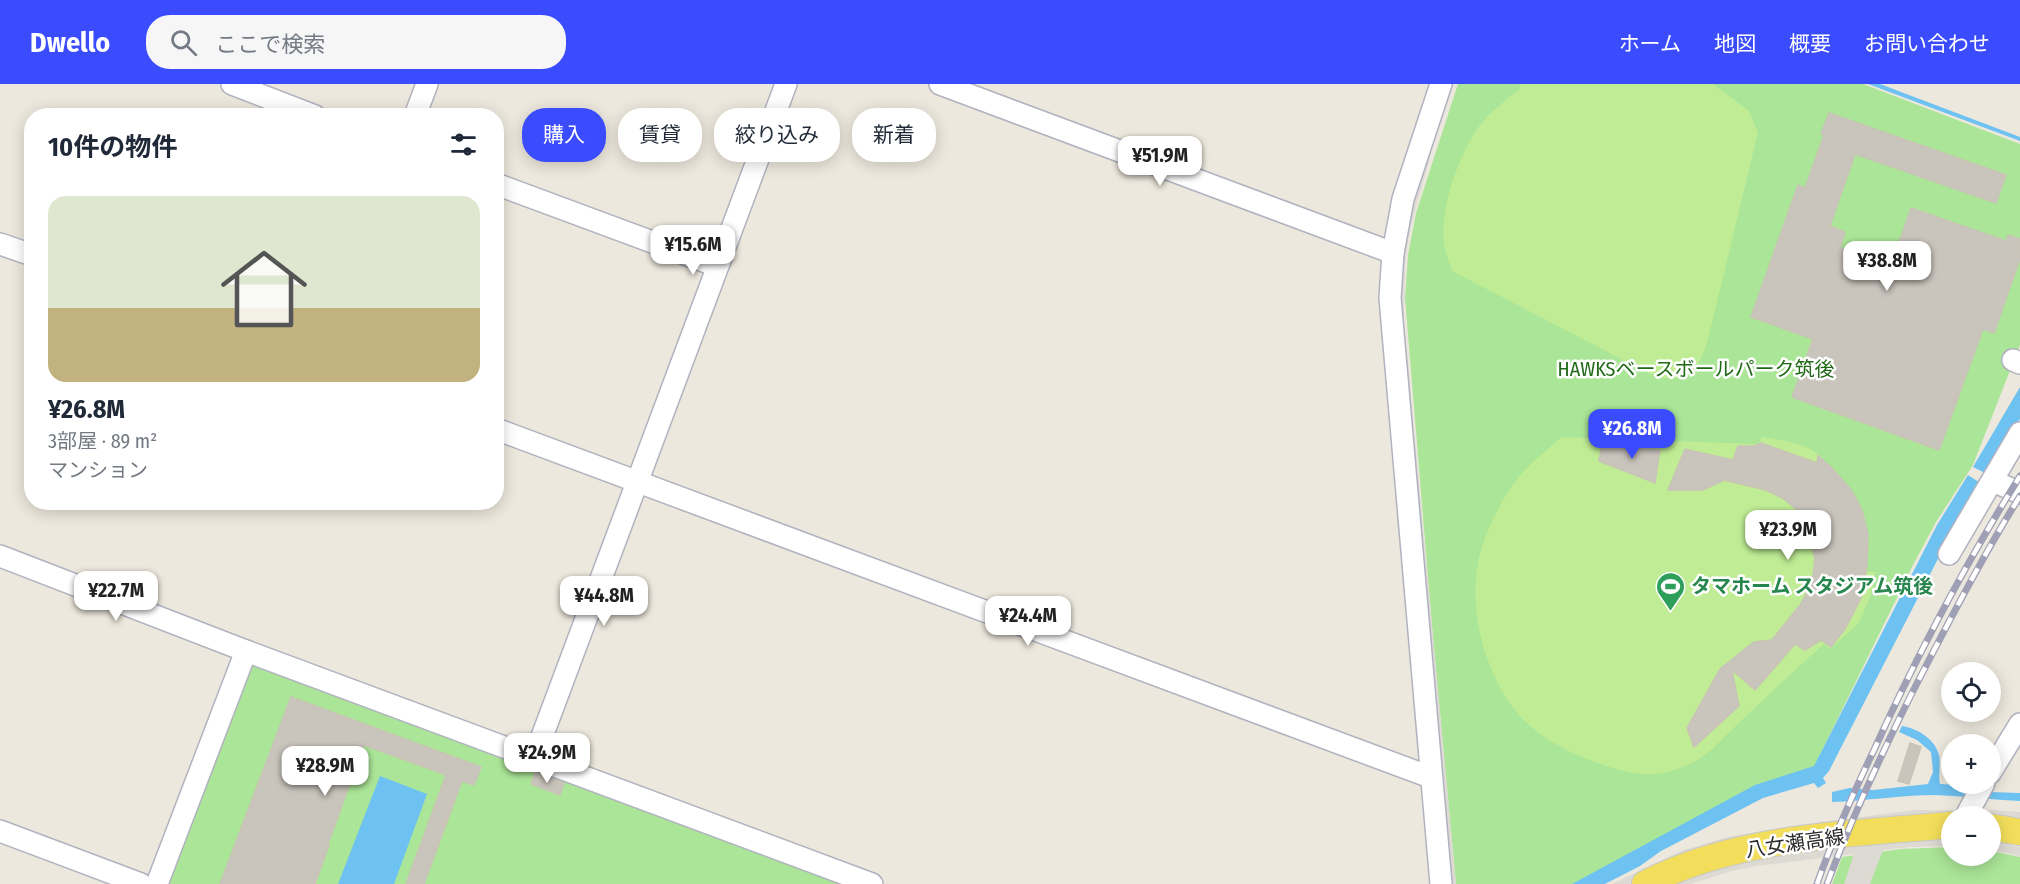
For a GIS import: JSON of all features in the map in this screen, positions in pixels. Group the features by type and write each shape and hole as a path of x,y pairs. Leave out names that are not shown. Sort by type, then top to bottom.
{"main road":[{"name":"八女瀬高線","path":"1645,884 1705,859 1748,848 1797,840 1941,826"},
{"path":"2001,829 2020,832"}],"street":[{"path":"232,84 294,108"},
{"path":"418,108 427,84"},
{"path":"534,758 786,84"},
{"path":"940,84 1393,253"},
{"path":"1441,84 1403,199 1393,253 1390,298 1441,884"},
{"path":"504,187 717,266"},
{"path":"0,244 24,252"},
{"path":"504,432 1430,777"},
{"path":"1949,554 2020,433"},
{"path":"1993,481 2020,493"},
{"path":"0,556 246,651 872,884"},
{"path":"157,884 246,651"},
{"path":"2001,755 2020,724"},
{"path":"0,831 141,884"}],"green space":[{"name":"HAWKSベースボールパーク筑後","path":"1458,84 1863,84 2020,144 2020,345 1973,465 1936,522 1914,563 1813,769 1575,884 1456,884 1405,298 1408,255 1416,213"},
{"path":"1520,84 1713,84 1749,111 1758,133 1707,343 1700,361 1691,372 1678,377 1658,378 1452,271 1443,235 1447,202 1458,167 1480,125 1521,88"},
{"name":"タマホーム スタジアム筑後","path":"1562,437 1758,444 1762,437 1803,446 1815,452 1833,474 1866,571 1876,572 1870,597 1858,624 1830,649 1824,644 1711,750 1680,768 1658,774 1639,774 1592,761 1558,746 1527,724 1511,705 1501,690 1486,656 1477,619 1476,600 1478,563 1483,543 1502,501 1513,484 1530,465"},
{"path":"257,662 524,762 525,767 538,766 855,884 166,884 246,667"},
{"path":"1941,847 1941,866 2001,866 2001,853 2020,857 2020,884 1832,884 1842,857 1901,849"}],"shaded area":[{"path":"1426,157 1430,158 1409,235 1405,264 1404,320 1456,884 1448,884 1396,307 1406,220"},
{"path":"1915,810 1941,810 1941,819 1649,875 1629,884 1612,884 1681,851 1728,837 1798,825"},
{"path":"2001,811 2020,812 2020,823 2001,819"},
{"path":"1941,838 1941,846 1883,850 1870,884 1844,884 1854,854 1757,866 1731,871 1691,884 1669,884 1722,865 1791,853 1906,840"},
{"path":"2001,843 2020,847 2020,856 2001,852"}],"water":[{"path":"1868,84 1880,84 2020,137 2020,141"},
{"path":"2020,387 2020,419 1987,474 1973,467"},
{"path":"1968,475 1982,484 1943,549 1829,771 1823,778 1826,783 1818,788 1814,783 1763,798 1661,851 1640,866 1605,884 1572,884 1755,785 1814,766 1937,525"},
{"path":"1902,726 1914,729 1934,744 1940,762 1941,794 2020,793 2020,801 1935,795 1832,802 1832,792 1850,788 1873,790 1928,784 1933,772 1931,752 1917,740 1899,732"},
{"path":"380,776 427,794 394,884 338,884"}],"building":[{"path":"1829,113 2006,175 1996,203 1855,154 1830,226 1845,232 1840,248 1891,266 1911,208 2006,241 2008,235 2020,239 2020,259 1994,333 1983,329 1939,450 1792,397 1813,339 1751,317 1798,185 1805,188 1824,135 1821,134"},
{"path":"1761,443 1817,463 1818,456 1852,491 1862,510 1868,534 1864,586 1861,598 1845,629 1831,647 1821,640 1805,650 1795,644 1755,690 1732,670 1739,706 1694,747 1687,728 1720,669 1754,642 1772,640 1807,593 1815,559 1809,533 1796,509 1784,499 1766,490 1724,480 1703,490 1668,490 1685,449 1733,460 1738,446 1754,446"},
{"path":"1602,444 1660,450 1655,483 1599,461"},
{"path":"291,697 481,767 474,785 462,781 424,884 406,884 446,775 364,745 315,884 220,884"},
{"path":"1910,743 1921,747 1909,784 1898,781"},
{"path":"535,772 564,783 560,795 531,784"}],"railway":[{"path":"1817,884 1851,800 1907,680 1961,577 2020,476"},
{"path":"1827,884 1862,799 1901,715 1973,577 2020,496"}],"place":[{"name":"タマホーム スタジアム筑後","path":"1670,612"}]}
